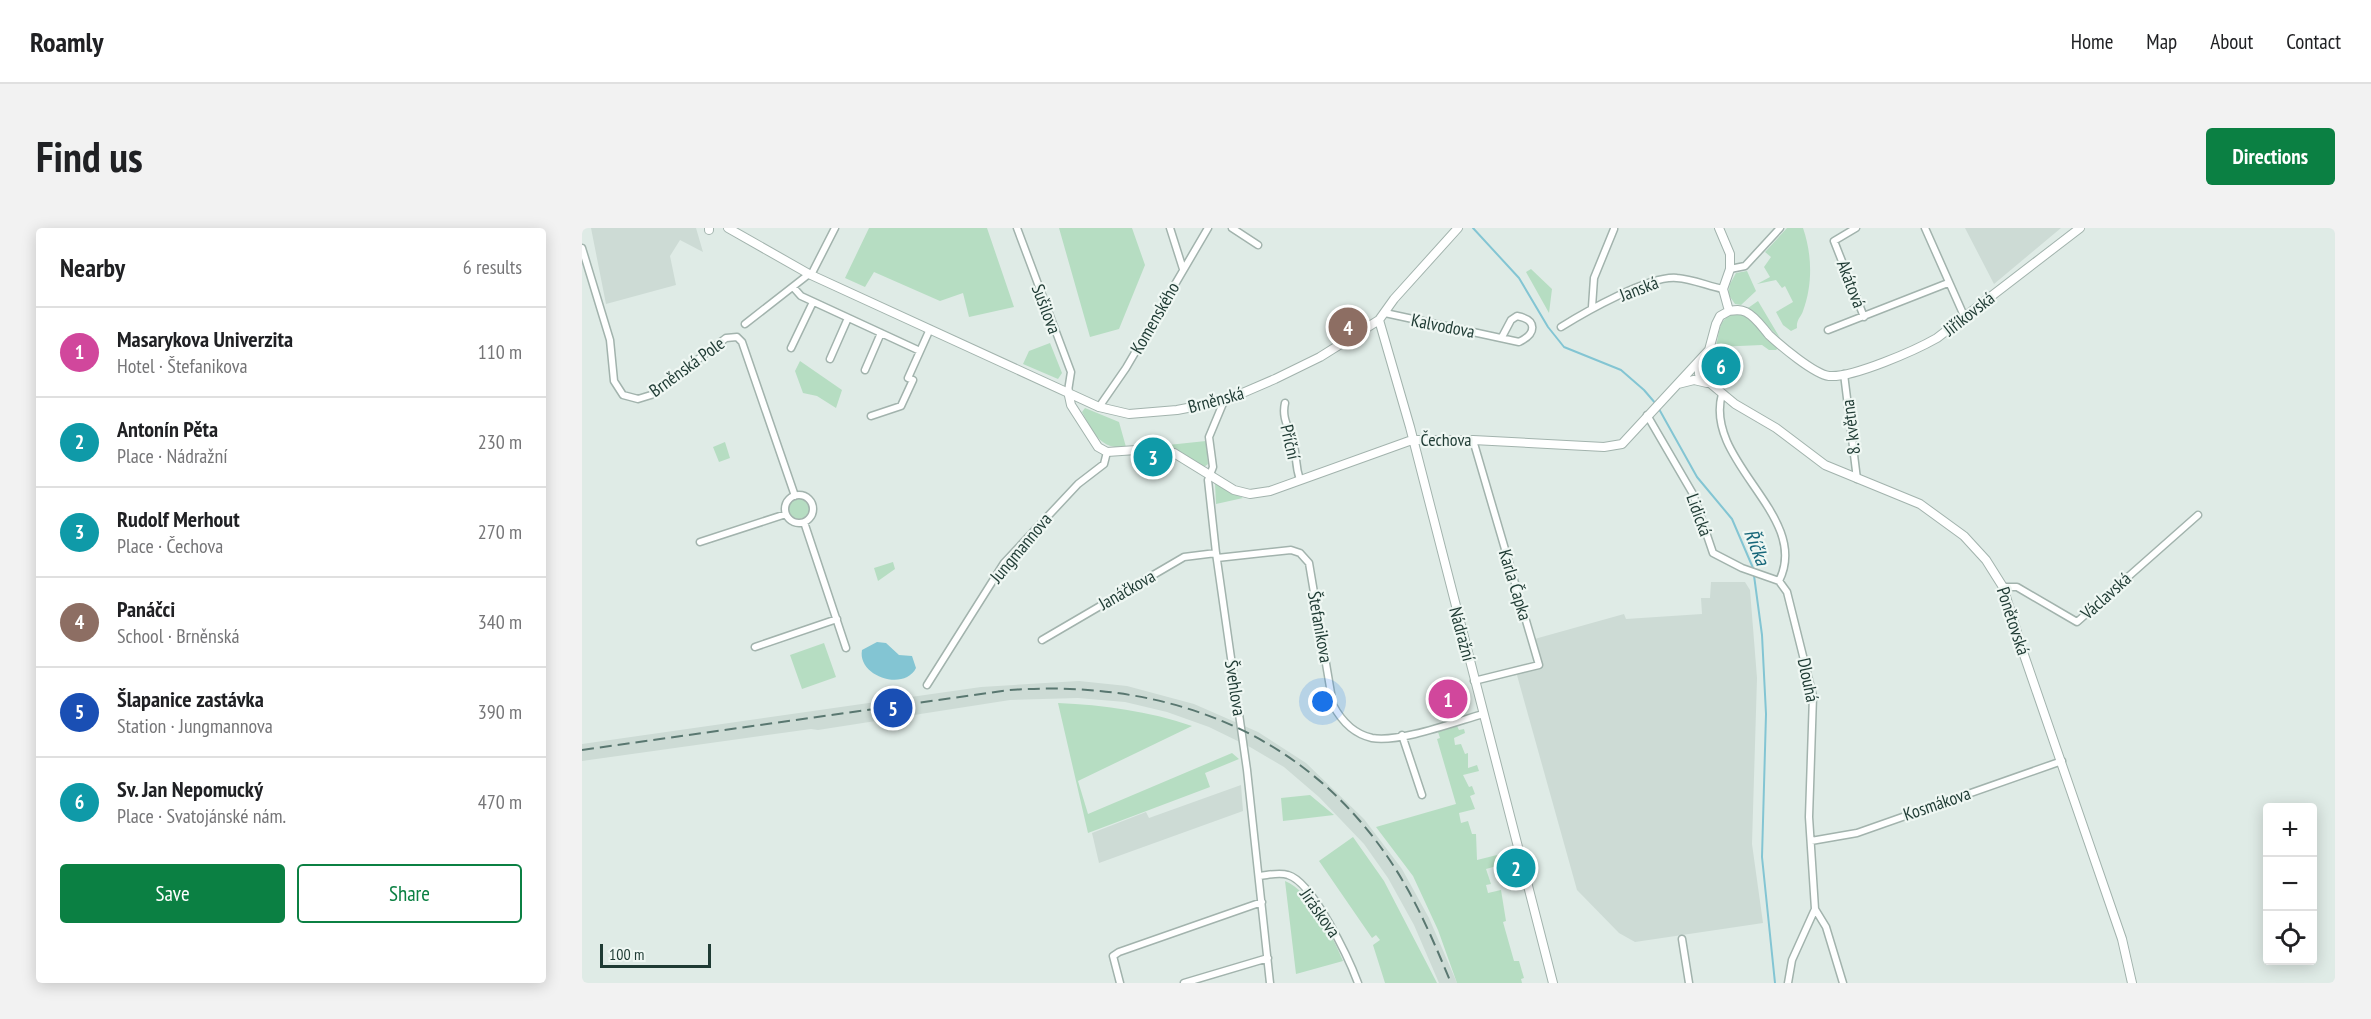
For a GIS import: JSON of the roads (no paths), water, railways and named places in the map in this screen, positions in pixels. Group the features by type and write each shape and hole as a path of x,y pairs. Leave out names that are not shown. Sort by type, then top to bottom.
{"street":[{"name":"Brněnská","path":"728,228 810,275 1100,407 1118,412 1140,414 1177,410 1224,400 1250,391 1320,357 1382,317 1458,228"},
{"path":"745,324 810,275 835,228"},
{"name":"Sušilova","path":"1017,228 1071,372 1068,391"},
{"path":"1170,228 1183,269"},
{"name":"Komenského","path":"1100,407 1126,368 1208,228"},
{"path":"1232,228 1258,245"},
{"path":"1719,228 1730,254 1730,269 1723,289 1728,310 1739,309 1748,312 1770,336 1821,374 1844,374"},
{"path":"1730,269 1745,266 1780,228"},
{"name":"Akátová","path":"1856,228 1834,241 1864,317"},
{"path":"1925,228 1965,318"},
{"name":"Jiříkovská","path":"1844,374 1918,349 1965,318 2080,228"},
{"path":"1592,308 1594,278 1614,229"},
{"name":"Brněnská Pole","path":"582,248 611,345 614,381 617,389 627,397 644,398 726,338 737,338 742,342 795,496 803,496 812,504 813,513 804,522 846,648"},
{"name":"Janská","path":"1561,327 1592,308 1663,279 1677,278 1723,289"},
{"name":"Akátová","path":"1828,330 1948,283"},
{"path":"793,287 801,296 920,351"},
{"path":"791,348 813,302"},
{"name":"Čechova","path":"1107,452 1151,449 1174,453 1226,486 1251,494 1270,491 1412,440 1473,440 1604,447 1622,444 1660,400 1700,360 1713,341 1720,316 1728,310"},
{"name":"Kalvodova","path":"1382,317 1502,337 1519,342 1529,337 1533,331 1531,323 1526,317 1517,316 1511,320 1502,337"},
{"name":"Nádražní","path":"1382,317 1553,983"},
{"path":"830,359 848,318"},
{"path":"871,416 901,406 913,380 908,378 930,329"},
{"path":"865,370 881,333"},
{"path":"1700,360 1699,374 1713,387"},
{"name":"8. května","path":"1844,374 1857,479"},
{"path":"1674,386 1695,380 1713,387"},
{"name":"Ponětovská","path":"1713,387 1776,428 1826,465 1920,504 1976,548 2003,587 2023,652 2122,939 2132,983"},
{"path":"1068,391 1071,405 1098,447 1107,452"},
{"path":"1722,394 1719,414 1727,443 1767,506 1784,542 1786,566 1779,581"},
{"path":"1209,474 1213,467 1209,437 1224,400"},
{"name":"Příční","path":"1285,402 1283,411 1285,424 1294,446 1294,461 1300,480"},
{"name":"Lidická","path":"1649,413 1693,494 1713,553 1742,568 1779,581"},
{"name":"Karla Čapka","path":"1473,440 1539,665 1474,681"},
{"name":"Jungmannova","path":"927,685 1004,563 1078,484 1104,464 1107,452"},
{"name":"Švehlova","path":"1209,474 1216,556 1260,876 1270,983"},
{"path":"795,496 786,505 786,514 795,523 804,522"},
{"path":"700,543 786,514"},
{"name":"Václavská","path":"2003,587 2017,587 2077,622 2198,515"},
{"name":"Štefanikova","path":"1216,556 1291,550 1300,553 1309,563 1333,705 1339,717 1352,730 1371,738 1402,735 1483,714"},
{"name":"Janáčkova","path":"1042,640 1184,557 1216,556"},
{"name":"Dlouhá","path":"1779,581 1787,592 1813,696 1809,817 1815,909 1826,927 1843,983"},
{"path":"755,647 837,619"},
{"path":"1402,735 1422,795"},
{"name":"Kosmákova","path":"1811,842 1857,833 2061,760"},
{"name":"Jiráskova","path":"1260,876 1279,874 1296,879 1336,932 1359,983"},
{"path":"1120,983 1113,956 1119,952 1262,902"},
{"path":"1788,983 1792,960 1815,909"},
{"path":"1682,939 1689,983"},
{"path":"1184,983 1268,958"}],"water":[{"path":"877,642 886,643 899,655 912,656 916,668 902,679 892,680 874,673 862,659 862,650"}],"waterway":[{"name":"Říčka","path":"1473,228 1519,278 1548,327 1564,347 1621,370 1656,404"},
{"name":"Říčka","path":"1659,409 1697,477 1732,519 1753,568 1762,635 1766,714 1762,857 1775,983"}],"railway":[{"path":"582,750 1009,690 1066,689 1122,694 1175,705 1226,723 1274,747 1318,779 1358,818 1393,865 1410,893 1451,983"}],"place":[{"name":"Panáčci","path":"1348,327"},
{"name":"Sv. Jan Nepomucký","path":"1721,366"},
{"name":"Rudolf Merhout","path":"1153,457"},
{"name":"Masarykova Univerzita","path":"1448,699"},
{"name":"Šlapanice zastávka","path":"893,708"},
{"name":"Antonín Pěta","path":"1516,868"}]}
